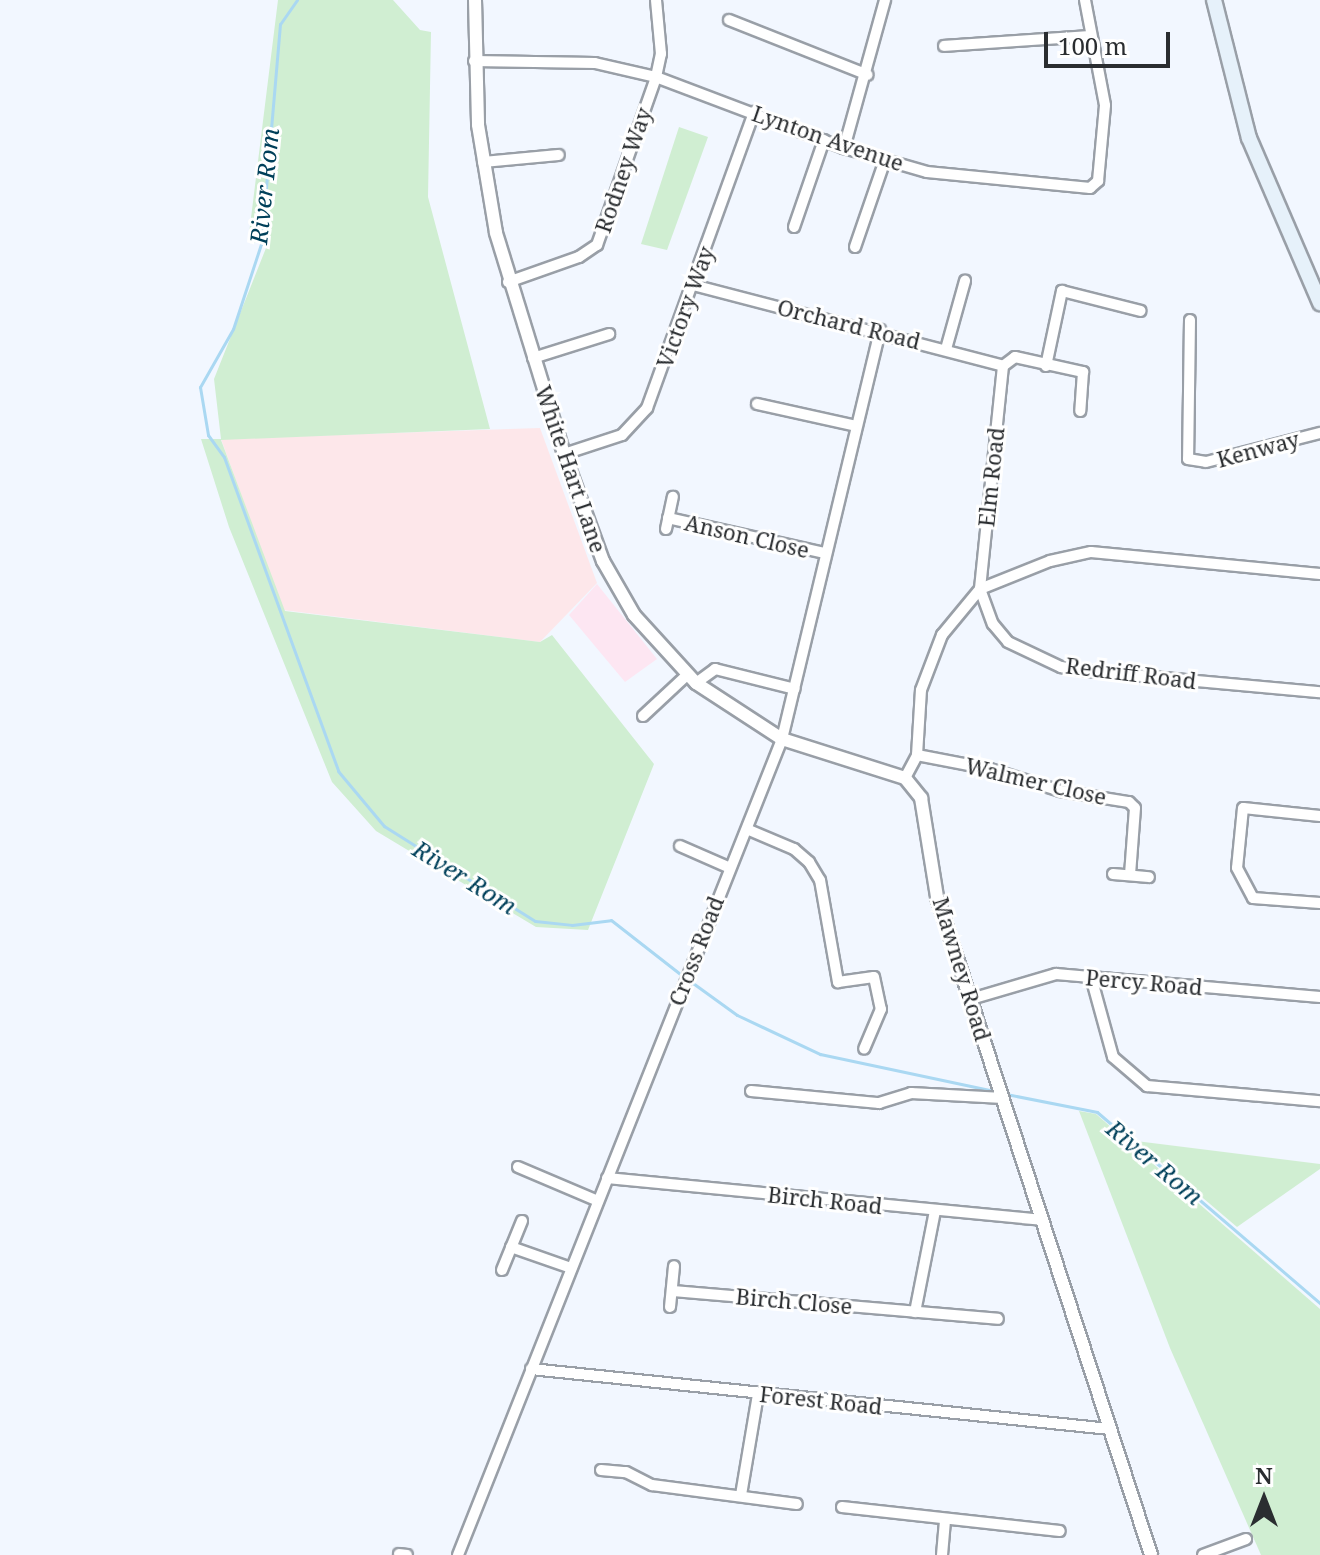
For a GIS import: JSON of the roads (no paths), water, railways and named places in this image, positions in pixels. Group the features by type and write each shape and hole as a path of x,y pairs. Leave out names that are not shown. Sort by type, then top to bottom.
{"main road":[{"path":"1214,0 1249,138 1316,282 1320,303"}],"street":[{"name":"White Hart Lane","path":"475,0 474,61 483,162 508,282 564,454 612,580 634,615 691,679 782,739 905,778"},
{"name":"Rodney Way","path":"508,282 579,257 597,245 656,77 661,54 656,0"},
{"path":"844,148 868,75 885,0"},
{"name":"Lynton Avenue","path":"474,61 595,63 656,77 844,148 927,172 1093,187 1105,105 1089,36 1085,0"},
{"path":"729,20 868,75"},
{"path":"944,46 1089,36"},
{"name":"Victory Way","path":"564,454 622,435 641,418 693,285 754,112"},
{"path":"794,227 824,140"},
{"path":"483,162 559,155"},
{"path":"855,247 885,160"},
{"path":"946,349 965,281"},
{"name":"Orchard Road","path":"693,285 880,330 1003,366 1015,357 1046,366"},
{"path":"1080,411 1083,372 1046,366 1062,291 1141,311"},
{"name":"Kenway","path":"1190,320 1187,448 1196,464 1320,433"},
{"name":"Cross Road","path":"458,1555 681,995 728,867 749,830 782,739 880,330"},
{"path":"533,358 609,334"},
{"name":"Elm Road","path":"980,589 1003,366"},
{"path":"757,404 856,426"},
{"name":"Anson Close","path":"673,497 667,524 825,553"},
{"path":"905,778 917,755 921,690 942,635 980,589 1050,561 1091,552 1320,574"},
{"name":"Redriff Road","path":"980,589 993,624 1008,642 1061,667 1320,692"},
{"path":"643,716 691,679 715,669 795,689"},
{"name":"Walmer Close","path":"917,755 990,769 1060,791 1129,802 1135,808 1130,874"},
{"name":"Mawney Road","path":"905,778 926,812 937,897 1151,1555"},
{"path":"1320,816 1243,808 1237,868 1243,887 1253,898 1320,903"},
{"path":"749,830 794,849 809,862 820,880 838,982 874,977 881,1009 864,1049"},
{"path":"680,846 728,867"},
{"path":"1113,874 1149,877"},
{"name":"Percy Road","path":"971,999 1039,976 1091,977 1320,997"},
{"path":"1091,977 1113,1057 1147,1086 1320,1101"},
{"path":"751,1091 879,1103 911,1093 1001,1093"},
{"path":"518,1167 598,1201"},
{"name":"Birch Road","path":"607,1178 1042,1220"},
{"path":"915,1312 935,1211"},
{"path":"502,1270 522,1221"},
{"path":"511,1247 571,1268"},
{"path":"670,1307 674,1266"},
{"name":"Birch Close","path":"673,1291 998,1319"},
{"name":"Forest Road","path":"531,1369 1110,1429"},
{"path":"741,1495 758,1394"},
{"path":"601,1470 626,1472 638,1481 797,1504"},
{"path":"842,1507 1060,1531"},
{"path":"942,1555 945,1519"},
{"path":"1203,1555 1241,1545"}],"waterway":[{"name":"River Rom","path":"297,0 280,24 261,244 233,329 200,387 208,435 224,457 338,771 384,826 535,921 572,925 611,920 684,977"},
{"name":"River Rom","path":"690,981 737,1015 820,1054 994,1091"},
{"name":"River Rom","path":"1006,1094 1097,1112 1320,1303"}]}
